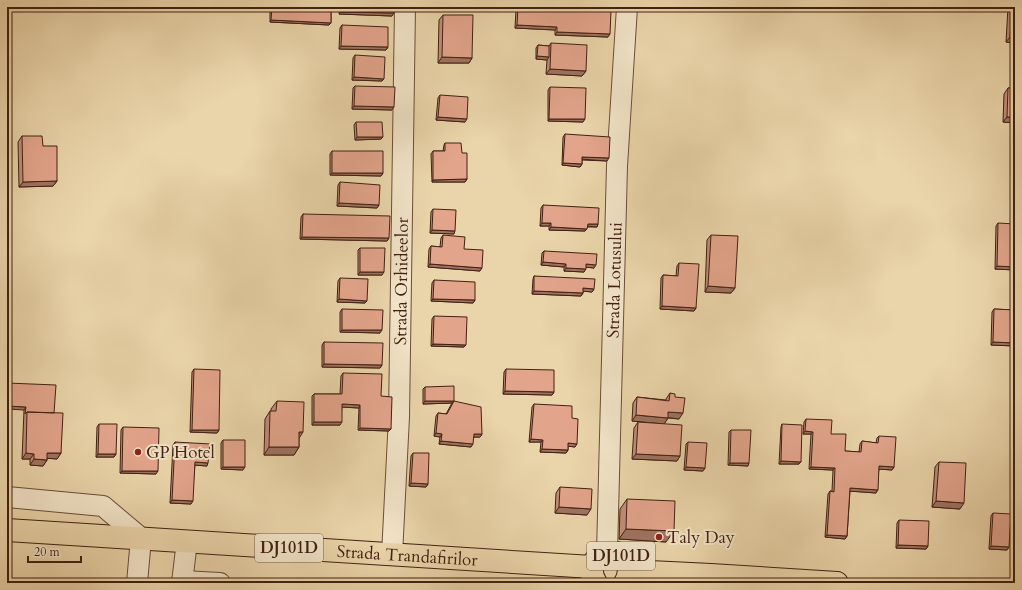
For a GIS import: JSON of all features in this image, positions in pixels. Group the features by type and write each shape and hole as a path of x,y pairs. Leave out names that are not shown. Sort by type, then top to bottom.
{"main road":[{"name":"Strada Trandafirilor","path":"7,530 598,567"},
{"name":"DJ101D","path":"598,567 612,552 622,556 626,560 628,565 627,577 711,575 837,583"}],"street":[{"name":"Strada Orhideelor","path":"392,555 399,417 405,7"},
{"name":"Strada Lotusului","path":"598,567 617,166 627,7"},
{"path":"7,497 103,506 141,538 137,583"},
{"path":"187,541 182,582 220,583"}],"building":[{"path":"272,7 331,7 331,23 271,20"},
{"path":"342,7 394,7 394,13 341,12"},
{"path":"518,7 611,11 610,34 557,32 557,27 517,25"},
{"path":"1012,7 1015,7 1015,37 1010,37"},
{"path":"443,15 473,15 472,58 442,57"},
{"path":"342,25 388,27 388,47 341,46"},
{"path":"551,43 587,45 586,71 550,69"},
{"path":"538,45 549,46 549,57 537,56"},
{"path":"355,55 385,57 384,79 354,77"},
{"path":"355,86 395,87 394,107 354,106"},
{"path":"550,87 586,88 585,119 549,119"},
{"path":"1008,88 1015,88 1015,117 1007,117"},
{"path":"440,95 468,97 467,119 438,117"},
{"path":"356,122 382,122 383,137 357,137"},
{"path":"565,134 610,137 609,158 582,157 582,164 563,163"},
{"path":"22,136 42,136 43,146 57,146 57,181 23,182"},
{"path":"445,143 461,143 462,153 467,153 467,179 433,180 433,151 445,151"},
{"path":"332,151 383,151 383,173 332,173"},
{"path":"340,182 380,185 379,205 339,203"},
{"path":"543,205 599,208 598,224 588,224 587,229 551,227 551,223 542,223"},
{"path":"433,209 456,210 455,231 432,230"},
{"path":"303,214 390,216 389,238 302,237"},
{"path":"998,223 1015,224 1015,267 997,266"},
{"path":"443,235 465,237 464,249 483,250 482,268 430,264 431,246 442,247"},
{"path":"711,235 738,236 735,288 708,286"},
{"path":"360,248 385,248 384,272 360,272"},
{"path":"544,251 597,254 596,265 586,264 586,269 566,268 566,264 543,262"},
{"path":"679,263 699,264 696,308 662,306 663,275 678,276"},
{"path":"534,276 595,279 594,289 583,288 583,293 534,291"},
{"path":"340,278 368,279 367,301 339,299"},
{"path":"434,280 475,282 475,300 433,299"},
{"path":"342,309 383,310 382,330 342,330"},
{"path":"994,309 1015,310 1015,343 993,342"},
{"path":"434,316 467,317 466,345 433,344"},
{"path":"324,342 383,343 382,365 324,364"},
{"path":"194,369 220,370 219,430 192,430"},
{"path":"506,369 554,370 554,392 505,391"},
{"path":"343,373 382,374 381,396 392,397 391,429 360,428 360,405 342,404 342,422 314,422 314,394 342,394"},
{"path":"7,383 56,385 54,413 27,412 25,414 26,407 7,406"},
{"path":"454,386 454,401 425,401 425,387"},
{"path":"670,393 675,394 675,397 685,398 683,413 668,412 668,418 636,415 637,397 669,401"},
{"path":"277,401 304,402 303,432 299,432 299,447 269,447 270,411 276,411"},
{"path":"454,401 481,407 482,434 474,434 473,444 441,441 442,434 436,433 438,413 447,414"},
{"path":"534,404 572,406 572,418 578,419 577,444 568,443 568,450 542,449 543,440 531,439"},
{"path":"27,412 63,413 61,453 47,453 47,460 34,459 34,454 26,453"},
{"path":"806,419 832,420 831,434 846,434 845,451 861,452 862,441 878,443 879,436 896,437 894,467 879,466 878,490 850,488 847,536 827,535 830,491 834,492 835,468 811,467 813,432 805,431"},
{"path":"638,422 682,425 680,456 636,454"},
{"path":"99,424 117,424 116,454 98,454"},
{"path":"782,424 802,425 801,462 781,461"},
{"name":"GP Hotel","path":"123,427 159,428 158,471 122,471"},
{"path":"731,430 751,430 749,463 730,463"},
{"path":"223,440 245,440 245,467 223,467"},
{"path":"175,442 210,444 208,463 195,462 193,501 172,500"},
{"path":"688,442 707,443 705,468 686,467"},
{"path":"413,453 429,453 428,484 411,483"},
{"path":"939,462 966,463 964,503 936,501"},
{"path":"560,487 592,489 591,509 559,507"},
{"path":"627,499 675,501 674,531 626,529"},
{"path":"993,513 1011,514 1009,547 991,546"},
{"path":"899,520 929,521 928,546 898,545"}],"place":[{"name":"GP Hotel","path":"138,452"},
{"name":"Taly Day","path":"659,537"}]}
